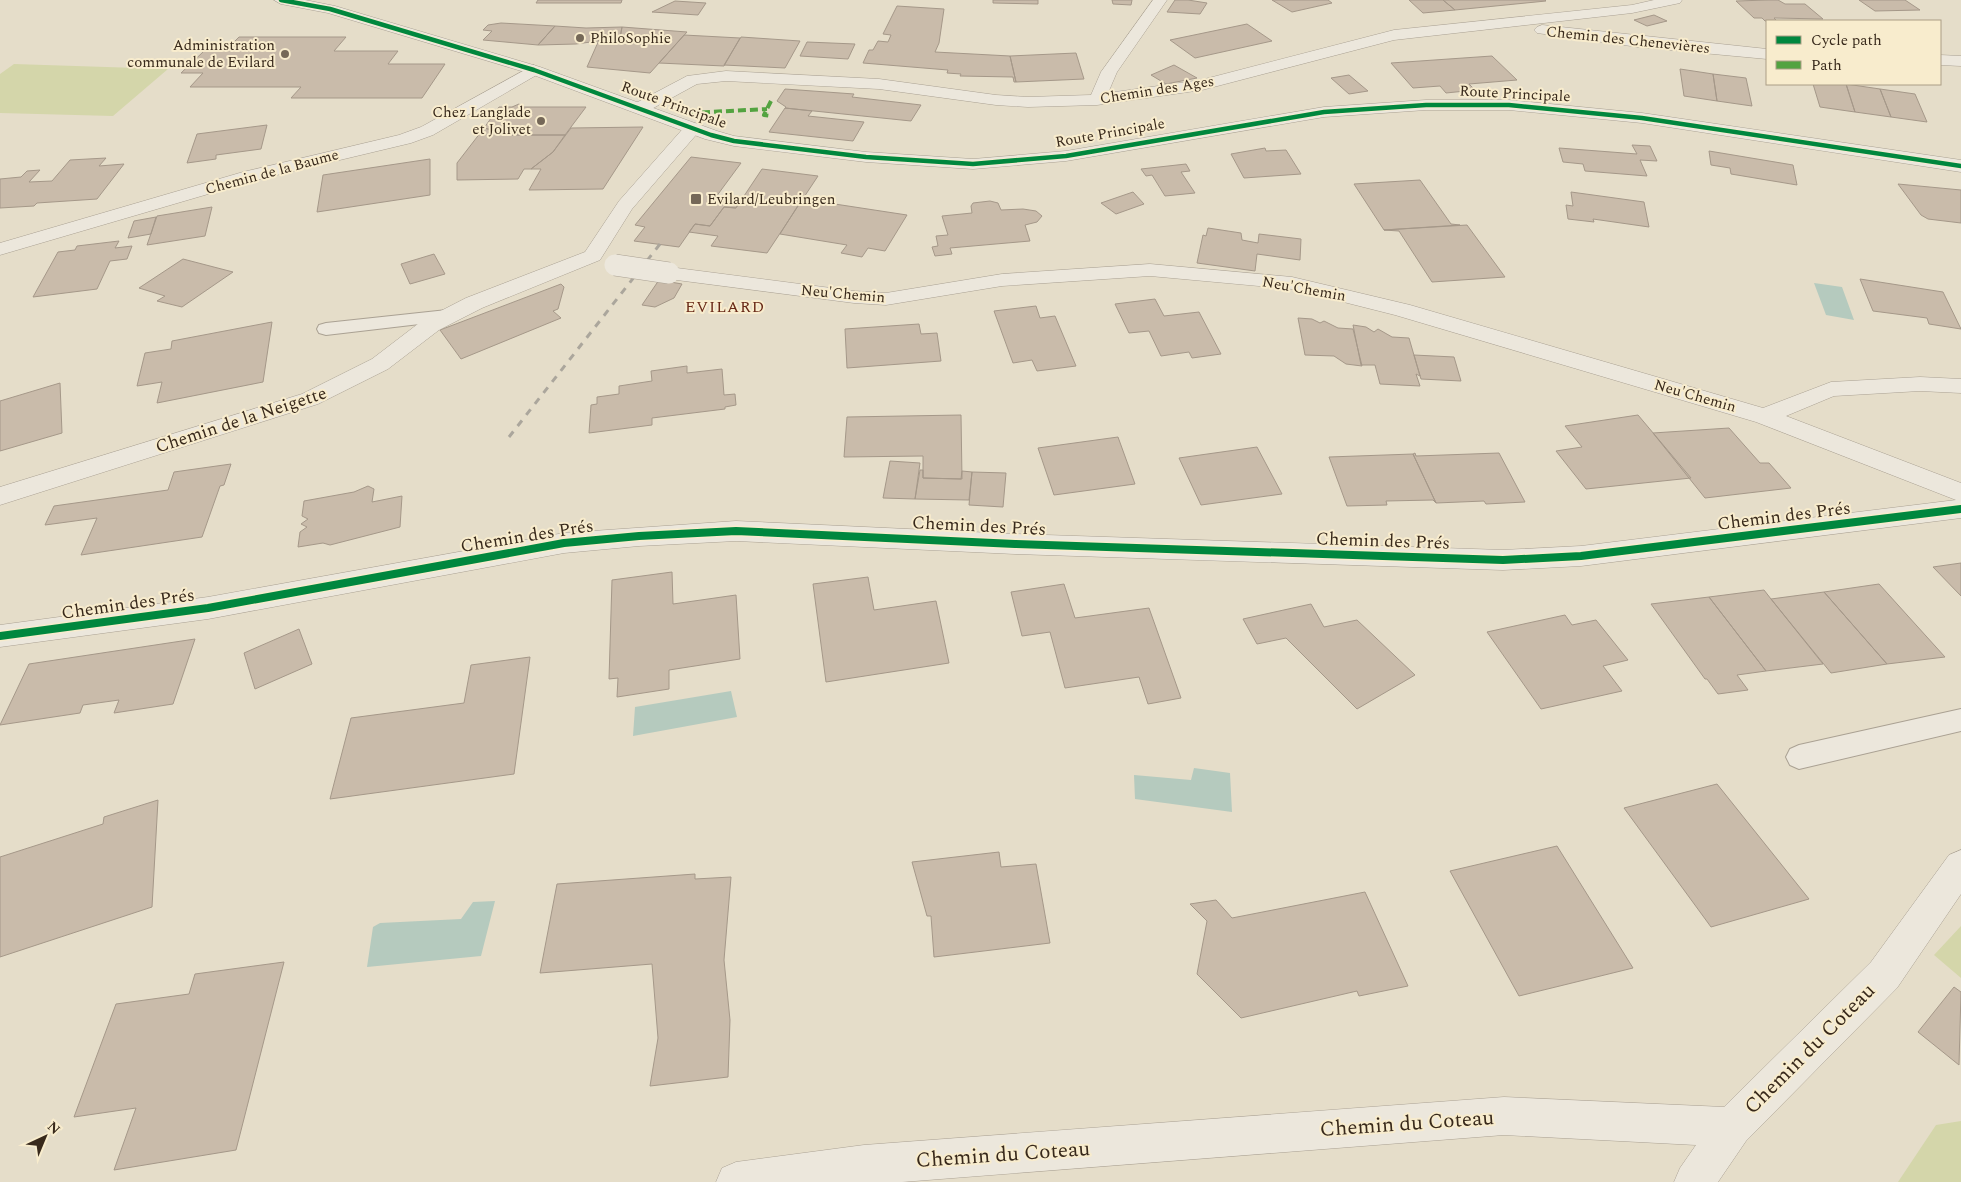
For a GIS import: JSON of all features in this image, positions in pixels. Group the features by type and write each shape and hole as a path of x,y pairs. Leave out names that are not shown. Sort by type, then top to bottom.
{"street":[{"name":"Route Principale","path":"281,0 330,9 534,70 693,128 744,142 866,157 974,164 1066,156 1324,112 1426,105 1509,105 1642,118 1961,166"},
{"path":"1097,100 1110,72 1160,0"},
{"name":"Chemin des Ages","path":"640,108 693,80 726,76 871,83 1012,101 1097,100 1202,86 1394,35 1632,9 1675,0"},
{"name":"Chemin des Chenevières","path":"1488,25 1766,54"},
{"path":"1941,60 1961,61"},
{"name":"Chemin de la Baume","path":"0,250 250,176 405,139 427,131 534,70"},
{"path":"593,256 602,237 618,215 693,128"},
{"name":"Neu'Chemin","path":"593,256 614,265 854,297 886,299 1002,280 1150,270 1292,284 1402,310 1764,416 1961,492"},
{"name":"Chemin de la Neigette","path":"0,496 310,400 380,364 431,326 474,302 593,256"},
{"path":"1764,416 1831,389 1920,384 1961,386"},
{"name":"Chemin des Prés","path":"0,636 208,608 564,543 639,536 736,531 1015,544 1502,560 1581,556 1961,509"},
{"name":"Chemin du Coteau","path":"736,1182 864,1165 1504,1116 1732,1126 1884,976 1961,866"},
{"path":"1694,1182 1732,1126"}],"lane":[{"path":"326,329 447,316"},
{"path":"1799,757 1961,720"}],"green space":[{"path":"14,64 168,69 113,116 0,113 0,74"},
{"path":"1961,926 1961,978 1934,955"},
{"path":"1961,1121 1961,1182 1898,1182 1936,1125"}],"shaded area":[{"path":"1814,283 1842,287 1854,320 1826,315"},
{"path":"731,691 737,717 633,736 635,707"},
{"path":"1194,768 1230,773 1232,812 1135,799 1134,775 1191,780"},
{"path":"495,901 481,956 367,967 373,927 380,923 461,919 473,902"}],"building":[{"path":"538,0 622,0 621,3 536,3"},
{"path":"993,0 1038,0 1038,4 993,3"},
{"path":"1112,0 1132,0 1131,5 1113,4"},
{"path":"1175,0 1207,3 1200,14 1167,12"},
{"path":"1272,0 1328,0 1332,3 1292,12"},
{"path":"1409,0 1443,0 1455,10 1423,13"},
{"path":"1443,0 1545,0 1546,1 1455,10"},
{"path":"1778,0 1785,4 1805,4 1823,19 1774,18 1776,20 1765,21 1762,18 1754,18 1736,1"},
{"path":"1859,0 1905,0 1920,10 1875,11"},
{"path":"675,1 706,3 698,15 652,12"},
{"path":"897,6 944,9 939,43 935,52 1010,56 1016,82 1014,82 1013,77 960,76 961,74 947,73 948,70 863,63 869,50 873,50 878,41 888,42 891,35 883,34"},
{"path":"1654,15 1667,21 1647,26 1634,20"},
{"path":"501,23 555,26 538,45 483,40 492,31 483,30 488,25"},
{"path":"1247,24 1272,41 1195,58 1170,40"},
{"path":"555,26 586,28 622,27 620,38 576,44 538,45"},
{"path":"622,27 687,32 650,73 587,67 599,40 620,38"},
{"path":"684,35 740,38 724,66 659,63"},
{"path":"239,37 346,37 334,51 398,51 388,64 445,64 422,98 291,98 301,87 190,87 203,73 181,73 204,51 225,51"},
{"path":"741,37 800,41 785,68 724,65"},
{"path":"807,42 855,44 848,59 800,56"},
{"path":"1076,53 1084,79 1016,82 1010,56"},
{"path":"1492,56 1517,80 1469,84 1475,90 1446,93 1440,86 1413,88 1391,63"},
{"path":"1174,65 1197,78 1166,84 1151,75"},
{"path":"1680,69 1713,74 1717,101 1684,96"},
{"path":"1713,74 1746,78 1752,106 1717,101"},
{"path":"1349,75 1368,91 1349,94 1331,78"},
{"path":"1813,85 1846,85 1855,112 1820,107"},
{"path":"1846,85 1880,89 1891,117 1855,112"},
{"path":"785,89 854,94 852,97 921,105 911,121 785,108 777,101"},
{"path":"1880,89 1915,94 1927,122 1891,117"},
{"path":"519,104 523,107 586,107 565,135 512,135 484,128 499,107 512,107"},
{"path":"785,108 812,111 808,116 864,122 853,141 769,132"},
{"path":"267,125 261,149 216,155 216,159 187,163 197,134"},
{"path":"643,127 603,189 529,190 541,169 531,169 553,152 571,128"},
{"path":"484,128 512,135 565,135 553,152 531,169 524,169 518,179 457,180 457,163"},
{"path":"1632,145 1650,146 1657,161 1640,160 1647,176 1585,171 1583,164 1563,162 1559,148 1637,154"},
{"path":"1265,148 1266,151 1286,150 1301,174 1244,178 1231,154"},
{"path":"1709,151 1793,165 1797,185 1731,174 1730,168 1711,165"},
{"path":"691,157 741,163 713,201 739,203 736,208 724,207 710,226 695,224 679,247 634,241 645,227 635,225"},
{"path":"106,158 99,166 124,164 97,199 37,203 34,206 0,208 0,179 21,177 27,171 40,170 29,182 52,181 70,160"},
{"path":"430,159 430,195 317,212 323,175"},
{"path":"1186,164 1190,171 1181,172 1195,193 1165,196 1152,175 1146,176 1141,169"},
{"path":"762,169 818,176 767,253 711,246 718,236 689,232 695,224 710,226 724,207 736,208"},
{"path":"1420,180 1451,224 1460,225 1384,230 1354,184"},
{"path":"1898,184 1961,190 1961,223 1928,219 1921,215"},
{"path":"1133,192 1144,204 1116,214 1101,203"},
{"path":"1571,192 1644,202 1649,227 1593,219 1594,222 1568,219 1566,205 1573,206"},
{"path":"802,199 907,215 885,251 868,248 862,257 841,253 847,245 780,234"},
{"path":"990,201 998,203 1001,210 1023,209 1036,211 1042,216 1037,222 1025,225 1030,241 950,248 952,254 935,256 932,247 938,246 936,236 948,235 942,216 972,213 971,206 973,203"},
{"path":"212,207 205,236 147,245 157,216"},
{"path":"156,217 151,234 128,238 134,221"},
{"path":"1467,225 1505,277 1432,282 1399,231 1384,230"},
{"path":"1208,228 1241,233 1242,240 1258,243 1259,234 1301,239 1300,260 1257,254 1255,271 1197,263 1203,235 1206,236"},
{"path":"119,241 115,248 132,246 127,259 110,261 97,289 33,297 58,252 75,250 77,246"},
{"path":"434,254 445,274 410,284 401,264"},
{"path":"183,259 233,272 182,307 157,301 165,296 139,288"},
{"path":"1860,279 1943,292 1961,329 1929,324 1927,318 1873,311"},
{"path":"659,280 682,284 674,298 655,307 642,305"},
{"path":"561,284 564,287 558,309 553,311 561,318 461,359 440,330"},
{"path":"1155,299 1164,316 1199,312 1221,354 1192,358 1189,352 1161,356 1149,331 1129,333 1115,304"},
{"path":"1036,306 1040,318 1055,316 1076,366 1037,371 1032,360 1013,363 994,311"},
{"path":"1298,318 1312,319 1320,323 1324,321 1338,328 1353,329 1362,366 1346,364 1334,356 1305,355"},
{"path":"272,322 263,382 157,403 162,382 137,386 145,353 171,349 172,341"},
{"path":"919,324 921,334 937,333 941,361 847,368 845,329"},
{"path":"1353,325 1366,327 1374,332 1378,329 1392,337 1409,338 1420,376 1416,374 1420,386 1380,384 1375,365 1361,365"},
{"path":"1414,355 1454,357 1461,381 1421,379"},
{"path":"687,366 687,373 722,369 724,395 735,394 736,405 725,407 725,409 652,418 652,425 589,433 591,405 597,404 597,397 619,394 619,386 652,381 651,371"},
{"path":"60,383 62,433 0,451 0,401"},
{"path":"961,415 962,479 923,478 923,456 844,457 847,417"},
{"path":"1638,415 1691,478 1586,489 1556,451 1582,447 1565,426"},
{"path":"1729,428 1760,463 1769,463 1791,488 1705,498 1653,433"},
{"path":"1118,437 1135,484 1054,495 1038,448"},
{"path":"1257,447 1282,494 1201,505 1179,458"},
{"path":"1415,453 1416,456 1499,453 1525,502 1486,504 1484,501 1436,503 1413,454"},
{"path":"1413,454 1436,503 1433,500 1386,501 1387,505 1347,506 1329,457"},
{"path":"890,461 920,463 915,499 883,498"},
{"path":"231,464 224,485 220,486 202,537 81,555 97,518 45,525 54,506 168,490 174,472"},
{"path":"920,470 923,470 923,478 961,479 962,471 972,472 969,500 915,499"},
{"path":"972,472 1006,473 1003,507 969,505"},
{"path":"368,486 374,489 372,502 402,496 400,527 330,545 323,543 298,547 300,532 307,527 301,524 308,519 302,516 304,501 354,492"},
{"path":"1961,563 1961,596 1933,567"},
{"path":"672,572 673,604 736,595 740,659 669,670 669,689 617,697 618,678 609,679 612,580"},
{"path":"868,577 874,610 936,601 949,663 826,682 813,584"},
{"path":"1064,584 1075,618 1149,608 1181,698 1148,704 1139,677 1065,688 1050,632 1022,636 1011,592"},
{"path":"1879,584 1945,657 1887,664 1824,592"},
{"path":"1764,590 1823,664 1766,671 1709,597"},
{"path":"1824,592 1887,664 1831,673 1771,599"},
{"path":"1709,597 1766,671 1737,675 1748,690 1718,694 1651,604"},
{"path":"1311,604 1324,627 1357,620 1415,675 1357,709 1286,638 1257,644 1243,619"},
{"path":"1565,615 1572,625 1596,620 1628,660 1603,666 1622,691 1541,709 1487,632"},
{"path":"299,629 312,664 255,689 244,653"},
{"path":"195,639 173,704 114,713 119,700 83,705 80,713 0,725 29,664"},
{"path":"530,657 514,774 330,799 351,718 464,703 471,665"},
{"path":"1717,784 1809,899 1711,927 1624,808"},
{"path":"158,800 152,907 0,957 0,857 103,824 104,817"},
{"path":"1557,846 1633,968 1519,996 1450,871"},
{"path":"999,852 1001,867 1036,864 1050,943 934,957 931,916 927,916 912,862"},
{"path":"695,874 695,879 731,877 724,960 730,1020 728,1077 650,1086 658,1038 652,964 540,973 557,884"},
{"path":"1365,892 1408,986 1359,996 1357,991 1241,1018 1197,974 1207,921 1190,904 1216,900 1232,918"},
{"path":"284,962 236,1150 114,1170 136,1108 74,1117 116,1004 189,994 195,974"},
{"path":"1954,987 1961,992 1959,1065 1918,1032"}],"railway":[{"path":"509,437 660,244"}],"marked path":[{"path":"771,101 764,115 771,116"},
{"path":"690,113 767,109"}],"cycle path":[{"path":"281,0 330,9 534,70 711,135 734,141 866,157 973,164 1066,156 1324,112 1426,105 1509,105 1642,118 1961,166"},
{"path":"0,636 208,608 564,543 639,536 736,531 1015,544 1503,560 1581,556 1961,509"}],"place":[{"name":"PhiloSophie","path":"580,38"},
{"name":"Administration communale de Evilard","path":"285,54"},
{"name":"Chez Langlade et Jolivet","path":"541,121"},
{"name":"Evilard/Leubringen","path":"696,199"}],"district":[{"name":"EVILARD","path":"725,307"}]}
